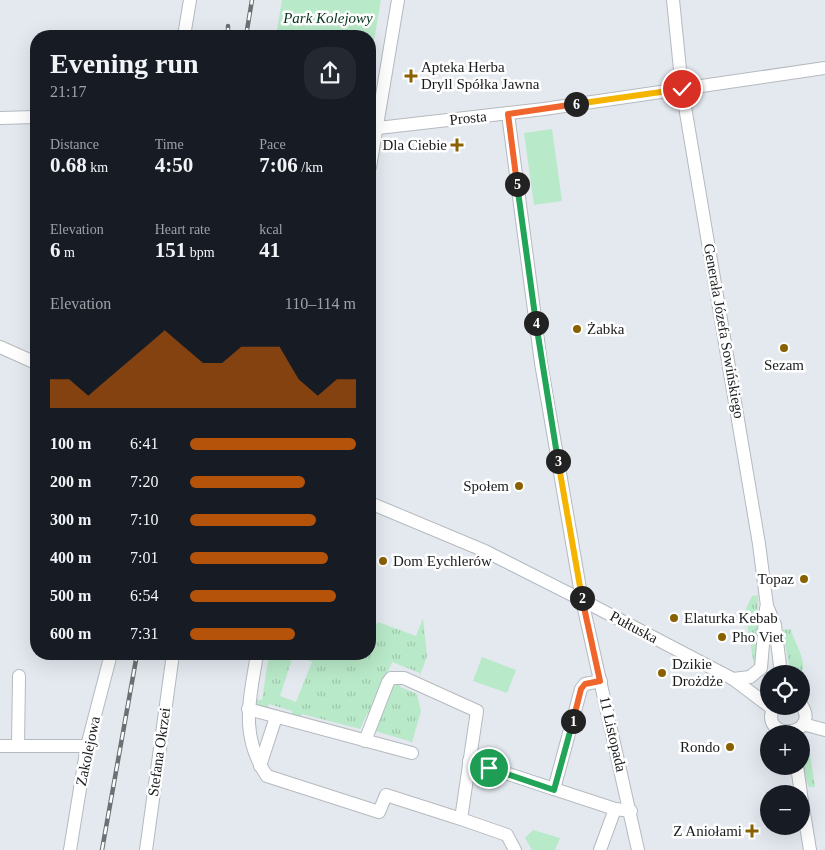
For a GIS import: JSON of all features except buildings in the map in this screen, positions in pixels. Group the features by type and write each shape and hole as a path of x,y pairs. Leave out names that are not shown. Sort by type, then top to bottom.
{"street":[{"path":"185,30 190,0"},
{"path":"376,138 398,0"},
{"name":"Generała Józefa Sowińskiego","path":"672,0 682,89 748,480 767,606 774,625 781,665"},
{"name":"Prosta","path":"378,128 508,114 825,68"},
{"name":"11 Listopada","path":"508,114 541,363 582,600 631,811 638,850"},
{"path":"0,118 30,118"},
{"path":"0,347 30,360"},
{"name":"Pułtuska","path":"376,506 485,551 733,679 760,690"},
{"path":"733,679 750,677 761,668 767,606"},
{"name":"Zakolejowa","path":"70,850 87,746 109,660"},
{"name":"Stefana Okrzei","path":"146,850 172,660"},
{"path":"256,660 247,719 253,749 260,766 267,776 379,812 386,795 507,835 515,850"},
{"path":"18,746 19,676"},
{"path":"365,741 388,682 398,677 477,710 461,819"},
{"name":"Pułtuska","path":"733,679 760,699"},
{"path":"554,790 581,689 585,684 600,681"},
{"path":"248,709 412,753"},
{"path":"772,715 773,724 825,724"},
{"path":"260,766 276,717"},
{"path":"810,727 825,730"},
{"path":"0,746 87,746"},
{"path":"469,761 615,809 631,811"},
{"path":"600,850 615,809"},
{"path":"808,835 810,850"}],"green space":[{"name":"Park Kolejowy","path":"282,0 381,0 376,30 277,30"},
{"path":"552,129 562,201 534,205 524,133"},
{"path":"758,595 757,663 754,665 745,611 752,596"},
{"path":"423,618 427,656 418,681 420,673 392,662 371,715 367,714 360,729 302,714 300,721 293,718 292,711 269,704 267,711 258,707 254,699 262,700 268,660 292,660 280,696 296,702 312,662 308,660 376,660 376,625 378,622 416,636"},
{"path":"791,629 803,665 789,665 782,630"},
{"path":"482,657 516,670 507,693 473,681"},
{"path":"402,681 400,687 417,694 421,711 412,742 372,730 391,683"},
{"path":"810,754 815,787 808,785 804,775 810,775"},
{"path":"533,830 560,838 555,850 532,850 525,838"}],"railway":[{"path":"247,30 252,0"},
{"path":"102,850 136,660"}],"place":[{"name":"Apteka Herba Dryll Spółka Jawna","path":"411,76"},
{"name":"Dla Ciebie","path":"457,145"},
{"name":"Żabka","path":"577,329"},
{"name":"Sezam","path":"784,348"},
{"name":"Społem","path":"519,486"},
{"name":"Dom Eychlerów","path":"383,561"},
{"name":"Topaz","path":"804,579"},
{"name":"Elaturka Kebab","path":"674,618"},
{"name":"Pho Viet","path":"722,637"},
{"name":"Dzikie Drożdże","path":"662,673"},
{"name":"Rondo","path":"730,747"},
{"name":"Z Aniołami","path":"752,831"}],"route":[{"path":"489,768 554,790 581,689 585,684 600,681 582,600 544,387 508,114 682,89"}]}
